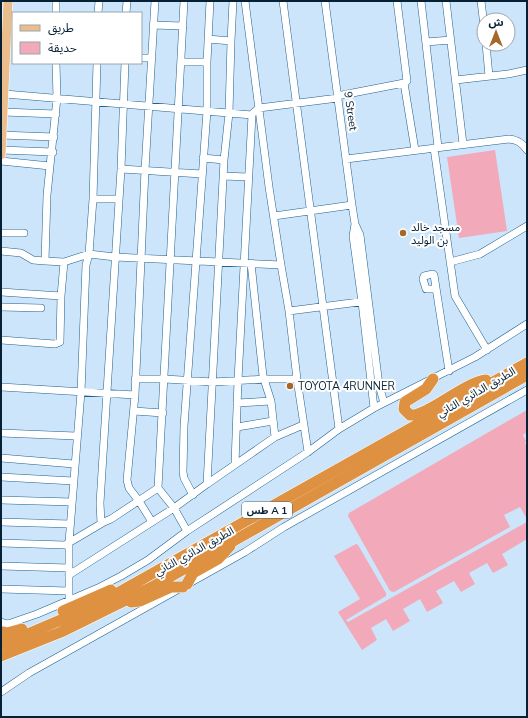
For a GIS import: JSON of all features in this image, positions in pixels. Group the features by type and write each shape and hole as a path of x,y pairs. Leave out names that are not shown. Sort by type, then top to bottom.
{"highway":[{"name":"الطريق الدائري الثاني","path":"1,644 98,604 527,363"},
{"name":"الطريق الدائري الثاني","path":"1,656 61,632 152,587 527,375"},
{"path":"433,379 426,389 405,402 404,409 410,416 435,406 482,380 499,379"},
{"path":"122,602 140,601 166,588 185,586 193,573 218,559 234,540"},
{"path":"1,632 15,632 114,588 138,582"}],"main road":[{"path":"1,61 4,16 3,1"},
{"path":"1,154 4,94 10,28 4,16 8,1"}],"street":[{"path":"56,1 56,12"},
{"path":"98,12 99,1"},
{"path":"126,12 127,1"},
{"path":"152,522 129,488 127,480 135,395 145,170 155,1"},
{"path":"184,1 179,108 169,259 163,413 158,488 174,508 187,531"},
{"path":"194,495 184,478 183,472 206,111 210,1"},
{"path":"206,484 213,382 223,176 229,113 233,1"},
{"path":"246,1 259,108 289,311 296,379 308,452"},
{"path":"284,1 339,429"},
{"name":"9 Street","path":"325,1 355,224 353,236 366,301 379,385 384,403"},
{"path":"398,1 407,81 404,83 415,150"},
{"path":"421,1 436,148 455,296 487,350"},
{"path":"446,1 463,144"},
{"path":"481,1 482,12"},
{"path":"153,25 183,26"},
{"path":"208,39 231,41"},
{"path":"426,42 451,40"},
{"path":"487,52 490,76"},
{"path":"142,58 152,58"},
{"path":"181,62 207,62"},
{"path":"45,261 47,195 53,152 57,98 56,64"},
{"path":"69,600 70,524 76,436 81,392 86,265 89,254 93,199 97,64"},
{"path":"101,523 100,503 121,169 125,64"},
{"path":"456,80 508,74 527,70"},
{"path":"235,464 238,380 247,263 248,177 252,115 259,108 297,104 338,97 404,83"},
{"path":"4,94 252,115"},
{"path":"3,112 56,114"},
{"path":"1,136 54,137"},
{"path":"346,159 509,139 518,141 527,150"},
{"path":"1,150 53,152"},
{"path":"203,158 224,160"},
{"path":"1,161 50,166"},
{"path":"121,169 202,174"},
{"path":"223,176 248,177"},
{"path":"93,199 119,199"},
{"path":"274,216 352,204"},
{"path":"450,262 480,254 526,228"},
{"path":"1,232 24,233"},
{"path":"1,251 21,253 33,260 64,262 89,254 115,257 281,265"},
{"path":"1,340 54,344 60,342 60,296 64,262"},
{"path":"247,263 263,376 271,401 275,437"},
{"path":"436,289 449,371"},
{"path":"1,292 60,296"},
{"path":"289,311 366,301"},
{"name":"9 Street","path":"366,301 374,408"},
{"path":"1,307 41,308"},
{"path":"1,622 8,624 98,588 121,576 148,560 187,531 308,452 339,429 374,408 449,371 487,350 527,324"},
{"path":"135,379 213,382 296,379"},
{"path":"1,387 135,395"},
{"path":"1,692 29,673 245,552 284,527 527,390"},
{"path":"237,404 271,401"},
{"path":"134,411 163,413"},
{"path":"237,428 273,421"},
{"path":"1,566 69,572 194,495 206,484 275,437 303,425"},
{"path":"1,433 76,436"},
{"path":"1,458 74,464"},
{"path":"1,477 73,480"},
{"path":"1,543 64,545 101,523 111,519 158,488"},
{"path":"1,500 72,502"},
{"path":"1,522 70,524"},
{"path":"1,589 69,591"}],"green space":[{"path":"495,150 507,231 459,238 447,157"},
{"path":"527,410 527,432 523,435 527,447 527,519 520,507 504,515 510,527 394,592 390,591 348,516 349,513"},
{"path":"527,522 527,539 502,554 508,565 493,573 487,563 469,573 475,584 461,592 454,581 436,591 443,603 427,612 420,599 403,609 410,621 393,631 386,619 371,628 377,640 362,650 338,612 360,599 334,556 356,544 386,593 386,596 346,620 348,622"}],"place":[{"name":"مسجد خالد بن الوليد","path":"403,233"},
{"name":"TOYOTA 4RUNNER","path":"290,386"}]}
